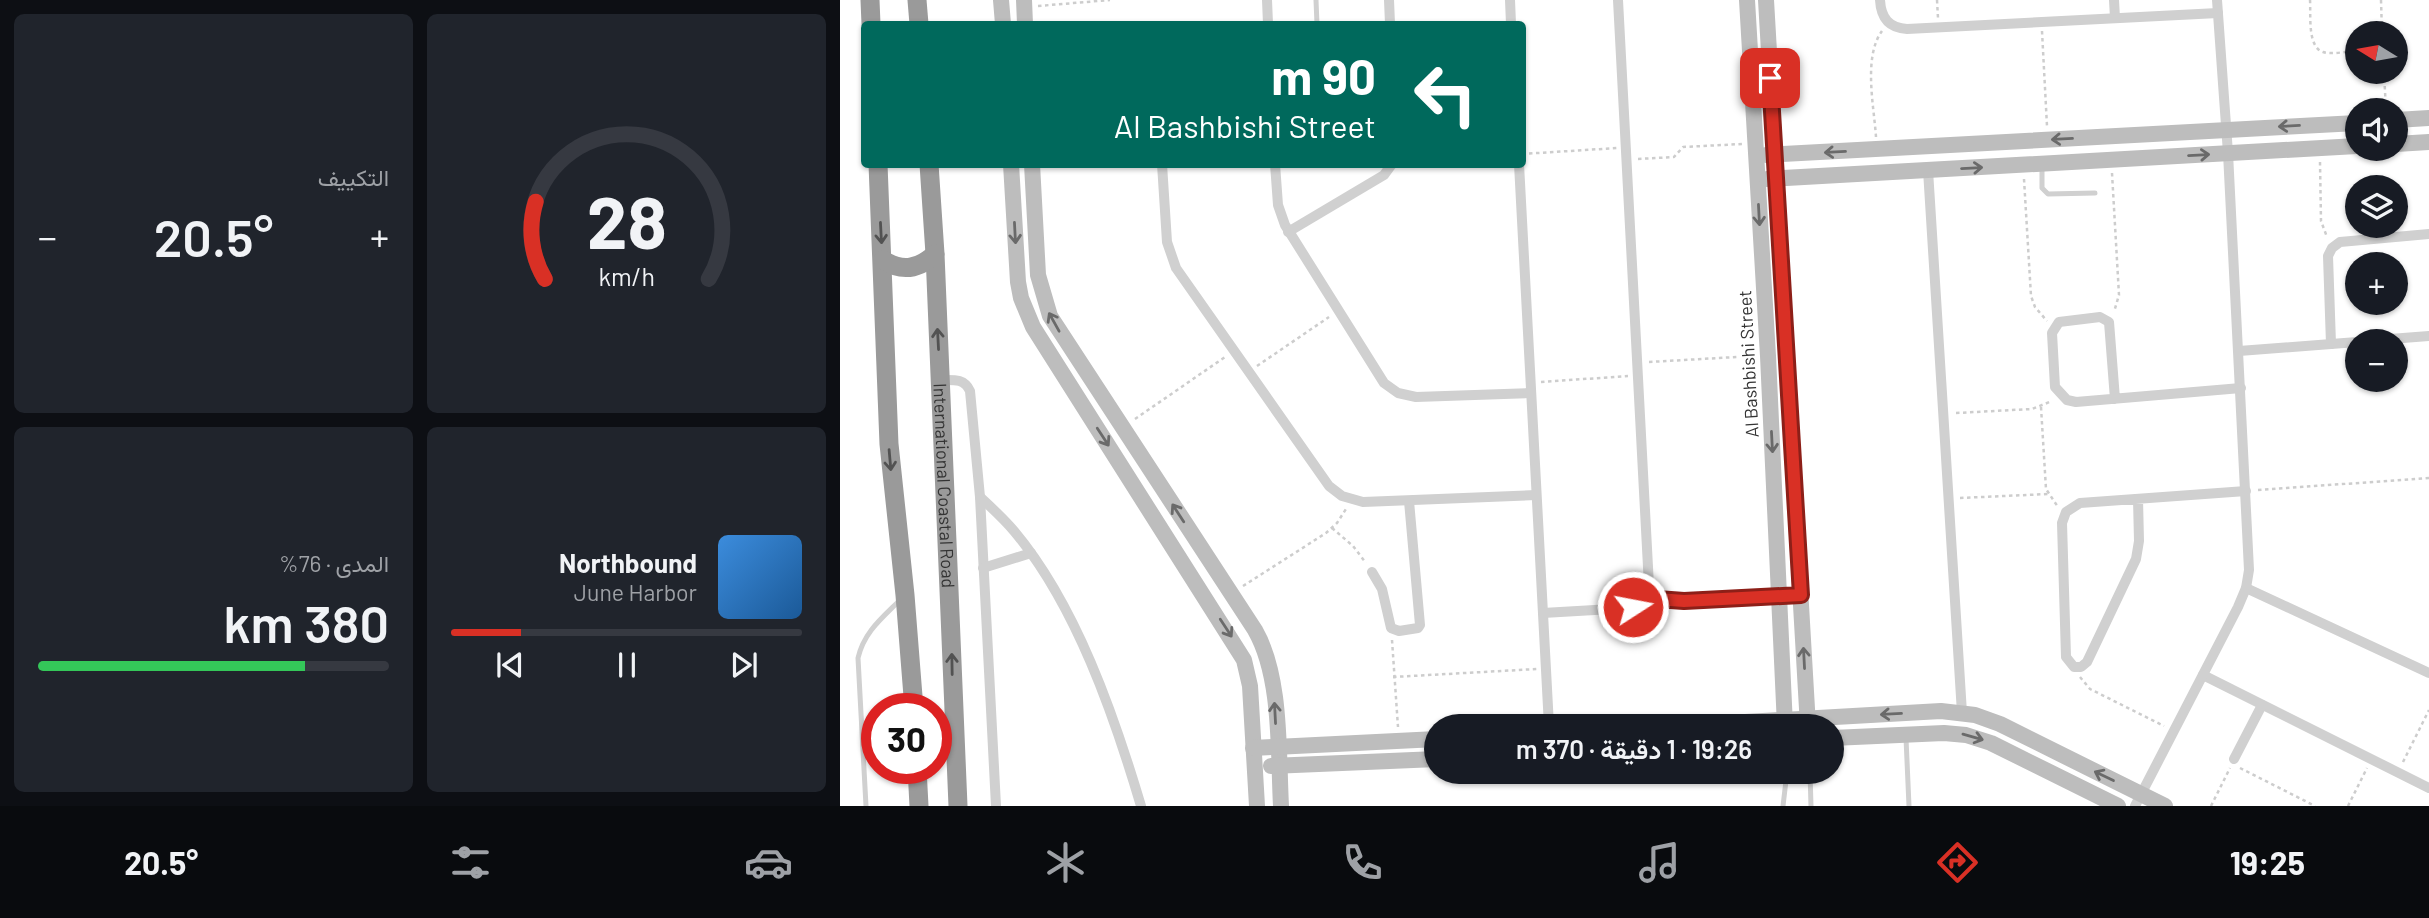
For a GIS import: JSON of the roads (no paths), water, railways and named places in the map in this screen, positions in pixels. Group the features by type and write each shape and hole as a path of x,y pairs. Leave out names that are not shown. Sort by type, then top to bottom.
{"highway":[{"path":"870,0 871,21"},
{"path":"917,0 919,21"},
{"path":"878,168 889,444 913,693"},
{"name":"International Coastal Road","path":"929,168 958,806"},
{"path":"883,260 900,268 910,268 920,266 935,254"},
{"path":"918,784 919,806"}],"street":[{"path":"1001,0 1003,21"},
{"path":"1267,0 1268,21"},
{"path":"1389,0 1390,21"},
{"path":"1510,0 1511,21"},
{"path":"1543,613 1629,608 1644,598 1649,586 1618,0"},
{"name":"Al Bashbishi Street","path":"1746,0 1768,356 1785,714"},
{"path":"1766,0 1808,714"},
{"path":"1880,0 1881,13 1889,23 1901,29 2218,13"},
{"path":"2114,0 2115,18"},
{"path":"2138,800 2246,588 2250,561 2217,0"},
{"path":"1024,3 1025,21"},
{"path":"2408,119 2429,118"},
{"path":"1756,150 1775,155 2345,123"},
{"path":"2408,143 2429,142"},
{"path":"1757,180 2345,147"},
{"path":"1011,168 1017,274 1026,313 1041,341 1240,650 1250,685 1257,806"},
{"path":"1032,168 1038,275 1045,303 1057,328 1231,593 1261,640 1269,660 1274,683 1281,806"},
{"path":"1162,168 1167,242 1176,268 1323,480 1335,492 1363,502 1536,495"},
{"path":"1275,168 1278,205 1288,232 1379,376 1398,393 1416,397 1531,388"},
{"path":"1288,232 1384,175 1389,168"},
{"path":"1519,168 1548,714"},
{"path":"1928,170 1962,713"},
{"path":"2332,344 2328,259 2334,245 2340,242 2429,234"},
{"path":"2115,399 2110,325 2106,319 2097,317 2064,320 2055,326 2052,333 2056,387 2060,395 2076,402 2115,399 2241,388"},
{"path":"2408,338 2429,336"},
{"path":"2239,351 2345,343"},
{"path":"940,380 958,379 968,386 970,391 980,497 996,806"},
{"path":"2138,499 2138,541 2133,568 2087,662 2077,667 2070,665 2066,657 2063,523 2066,512 2080,503 2246,491"},
{"path":"980,497 1014,530 1071,620 1119,731 1142,806"},
{"path":"1372,572 1382,589 1390,625 1394,629 1417,629 1420,625 1409,501"},
{"path":"984,568 1031,553"},
{"path":"2246,588 2429,673"},
{"path":"1779,596 1801,595"},
{"path":"2203,675 2429,788"},
{"path":"2234,759 2262,705"},
{"path":"1844,719 1941,711 1962,713 2000,724 2138,800 2165,806"},
{"path":"1844,737 1955,733 1979,738 2118,806"},
{"path":"1253,748 1424,739"},
{"path":"1254,767 1424,759"}],"lane":[{"path":"1316,0 1317,21"},
{"path":"2042,164 2042,188 2048,194 2095,193"},
{"path":"866,806 858,657 870,629 905,595"},
{"path":"1644,598 1684,601 1779,596"},
{"path":"1906,734 1909,806"},
{"path":"1783,806 1786,784"},
{"path":"1810,784 1811,806"}]}
